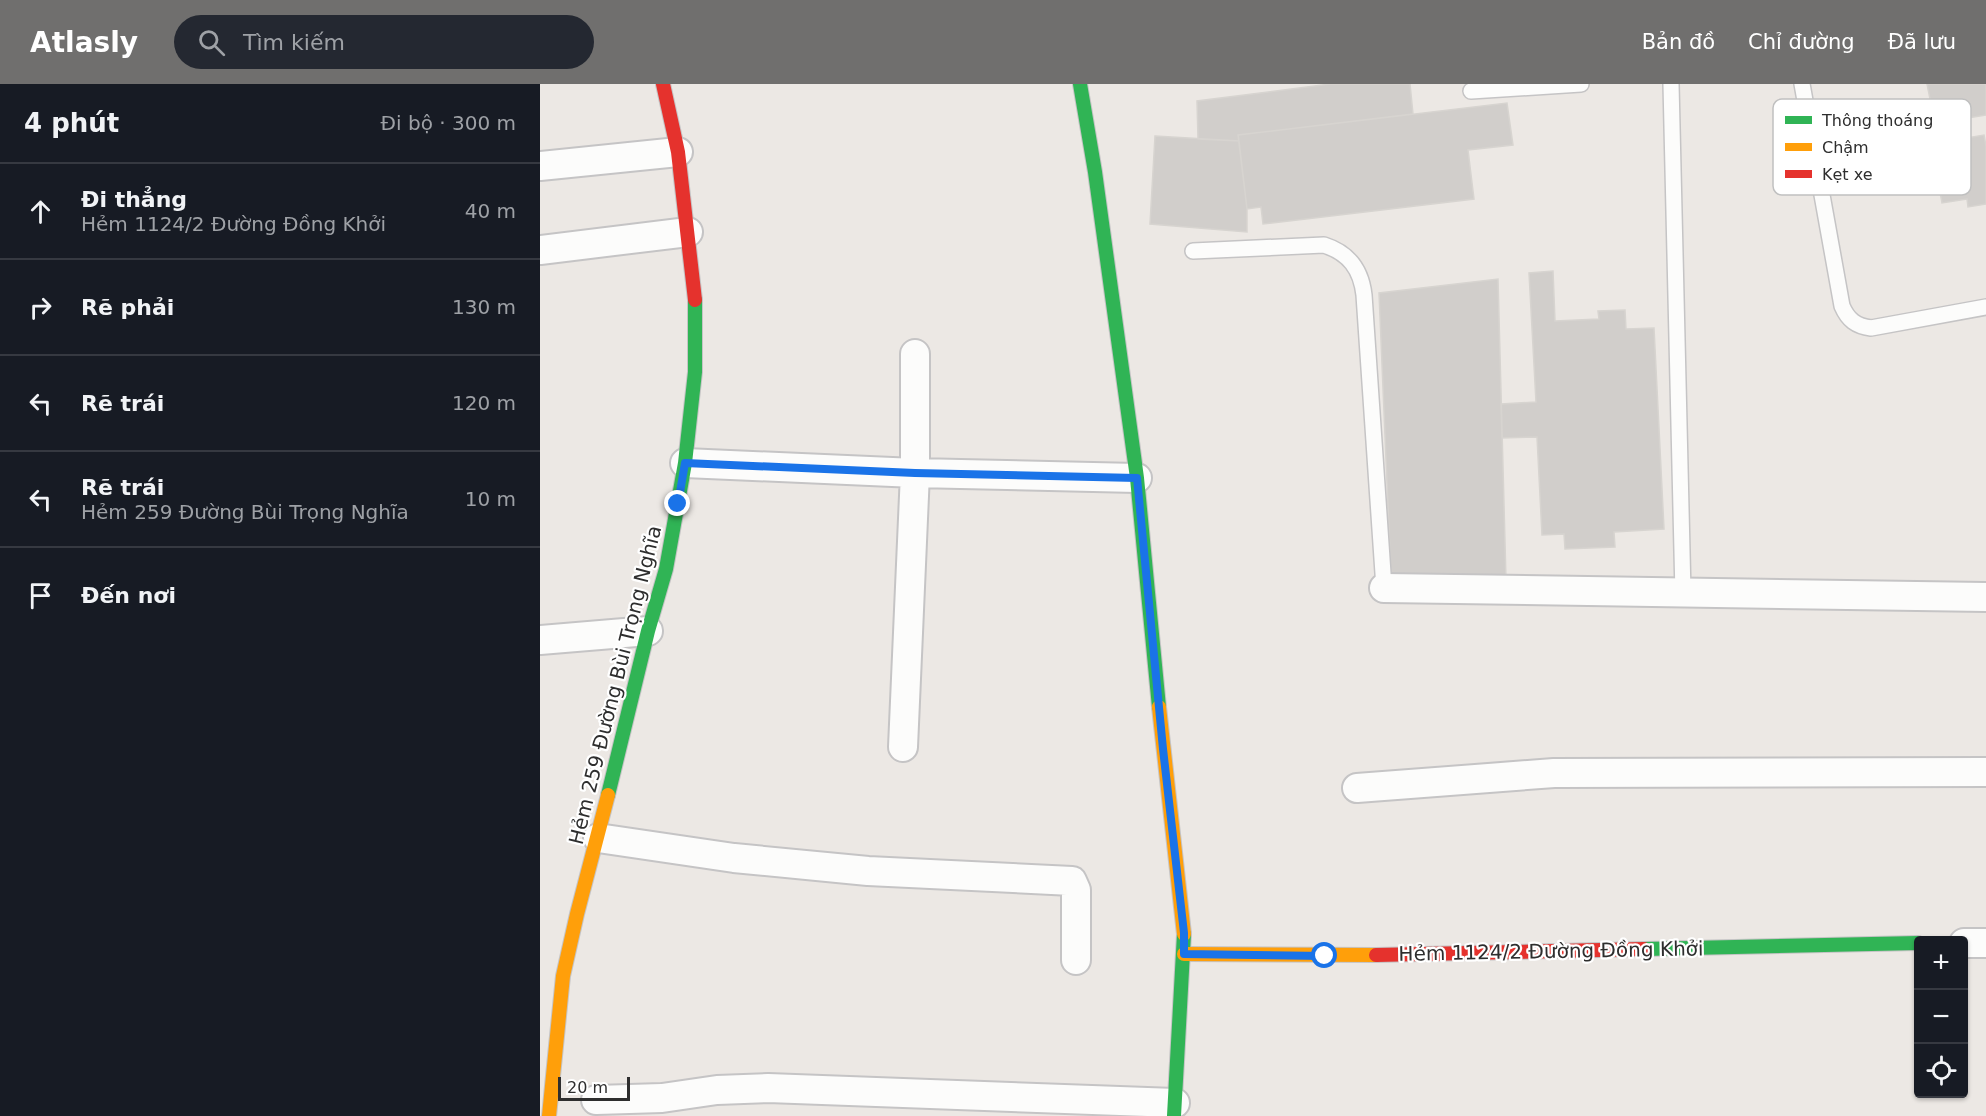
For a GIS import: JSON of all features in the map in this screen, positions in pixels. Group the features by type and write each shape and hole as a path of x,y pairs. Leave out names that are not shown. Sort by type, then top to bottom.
{"street":[{"name":"Hẻm 259 Đường Bùi Trọng Nghĩa","path":"549,1116 563,976 648,631 666,569 685,463 695,372 696,304 678,152 663,84"},
{"path":"596,1100 662,1098 717,1090 768,1088 1174,1109 1184,933 1163,749 1137,478 1095,172 1080,84"},
{"path":"540,166 678,152"},
{"path":"540,250 688,232"},
{"path":"903,747 915,473 915,354"},
{"path":"685,463 915,473 1137,478"},
{"path":"1384,588 1986,597"},
{"path":"540,640 648,631"},
{"path":"1357,788 1554,773 1986,772"},
{"path":"598,838 734,858 868,871 1072,881 1076,890 1076,960"},
{"name":"Hẻm 1124/2 Đường Đồng Khởi","path":"1184,954 1325,956 1914,943"},
{"path":"1968,943 1986,943"}],"lane":[{"path":"1471,91 1581,84"},
{"path":"1671,84 1683,594"},
{"path":"1802,84 1805,99"},
{"path":"1822,195 1842,306 1850,320 1857,325 1871,328 1986,307"},
{"path":"1193,251 1324,245 1343,253 1358,270 1363,282 1384,588"}],"building":[{"path":"1330,84 1410,84 1413,114 1238,135 1239,141 1198,139 1197,101"},
{"path":"1927,84 1986,84 1986,115 1971,118 1971,99 1930,99"},
{"path":"1507,103 1513,145 1468,150 1474,199 1263,224 1261,207 1247,209 1238,135"},
{"path":"1984,135 1986,204 1968,207 1967,199 1942,203 1941,195 1971,195 1971,137"},
{"path":"1155,136 1239,141 1247,209 1247,232 1150,224"},
{"path":"1553,271 1555,321 1599,319 1598,311 1625,310 1626,329 1654,328 1664,529 1614,532 1615,547 1565,549 1564,534 1542,535 1537,437 1502,438 1501,404 1536,402 1529,273"},
{"path":"1498,279 1506,580 1391,578 1379,293"}],"traffic: fast":[{"path":"1080,84 1095,172 1137,478 1159,707"},
{"path":"608,795 648,631 666,569 685,463 695,372 695,300"},
{"path":"1174,1116 1184,934"},
{"path":"1644,949 1914,943"}],"traffic: slow":[{"path":"1159,707 1184,934"},
{"path":"549,1116 563,976 608,795"},
{"path":"1184,954 1376,955"}],"traffic: jam":[{"path":"663,84 678,152 695,300"},
{"path":"1376,955 1644,949"}],"route":[{"path":"678,504 685,463 915,473 1137,478 1163,749 1184,933 1184,954 1325,956"}]}
